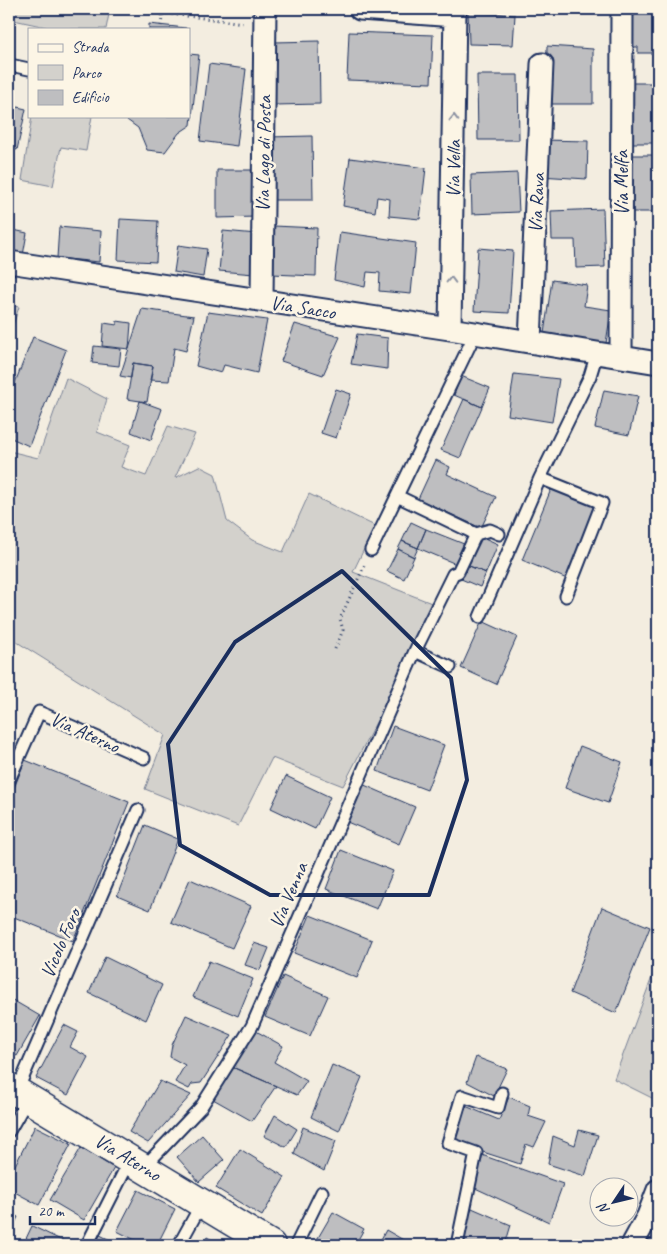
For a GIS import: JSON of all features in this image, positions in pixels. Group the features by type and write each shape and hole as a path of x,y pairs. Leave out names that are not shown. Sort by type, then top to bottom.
{"street":[{"path":"360,9 455,13"},
{"name":"Via Melfa","path":"621,357 622,9"},
{"name":"Via Vella","path":"450,329 455,13"},
{"name":"Via Lago di Posta","path":"262,300 265,17"},
{"name":"Via Rava","path":"530,342 542,64"},
{"name":"Via Sacco","path":"9,262 450,329 658,363"},
{"name":"Via Aterno","path":"18,1092 271,1245"},
{"path":"632,1245 648,1216 658,1190"}],"lane":[{"path":"9,69 10,65 28,69"},
{"path":"371,550 476,334"},
{"path":"480,617 540,478 590,376 597,353"},
{"path":"540,478 602,503 566,596"},
{"path":"397,496 476,534 490,530 499,534"},
{"name":"Via Venna","path":"87,1245 137,1163 201,1106 252,1026 415,651 453,574 458,572 476,534"},
{"path":"415,651 450,666"},
{"name":"Via Aterno","path":"9,780 39,712 144,758"},
{"name":"Vicolo Foro","path":"9,1131 18,1092 138,810"},
{"path":"457,1245 476,1153 448,1143 462,1096 498,1108 502,1093"},
{"path":"296,1245 322,1192"},
{"path":"179,1245 202,1203"}],"path":[{"path":"162,26 163,11 265,17"},
{"path":"335,649 343,630 340,619 371,550"}],"highlighted area":[{"path":"342,571 451,678 467,780 429,895 270,895 180,845 168,744 235,642"}],"green space":[{"path":"9,9 110,9 106,28 46,28 9,19"},
{"path":"32,118 92,118 86,151 61,147 53,186 22,180"},
{"path":"9,305 19,307 9,337"},
{"path":"66,378 107,399 97,432 130,445 121,467 146,476 168,426 195,434 175,478 199,466 215,474 227,521 252,540 283,552 309,494 375,526 353,572 434,604 400,676 343,786 272,758 238,826 145,789 165,735 9,637 9,451 38,458"},
{"path":"658,961 658,1101 614,1079"}],"building":[{"path":"626,9 658,9 658,53 638,53 638,47 627,47"},
{"path":"468,11 515,15 513,45 469,44"},
{"path":"149,24 186,28 149,28"},
{"path":"349,32 433,35 431,83 347,80"},
{"path":"319,41 320,104 275,105 274,42"},
{"path":"547,46 593,49 593,104 546,104"},
{"path":"190,54 199,55 191,125 179,133 165,152 147,150 138,128 127,118 190,118"},
{"path":"209,64 246,69 237,146 200,141"},
{"path":"477,75 518,75 519,140 478,140"},
{"path":"629,83 658,83 658,143 628,143"},
{"path":"9,105 26,109 17,150 9,148"},
{"path":"312,136 313,200 269,200 267,137"},
{"path":"542,140 588,141 587,179 540,176"},
{"path":"627,155 658,155 658,212 628,212"},
{"path":"350,158 426,168 420,219 389,216 390,199 377,197 375,212 343,206"},
{"path":"217,170 255,170 256,217 217,218"},
{"path":"517,173 519,212 472,214 471,175"},
{"path":"603,209 605,267 576,268 575,240 552,240 551,211"},
{"path":"120,219 158,221 156,262 118,260"},
{"path":"274,226 317,228 316,276 272,274"},
{"path":"59,227 101,231 99,262 57,258"},
{"path":"9,229 27,233 22,261 9,259"},
{"path":"223,231 257,234 254,274 219,271"},
{"path":"340,232 416,243 411,294 379,291 380,273 367,272 365,287 334,280"},
{"path":"178,245 207,249 203,277 174,272"},
{"path":"478,248 513,251 509,313 474,311"},
{"path":"552,280 587,285 584,306 611,310 605,350 543,340"},
{"path":"142,309 194,316 186,351 174,348 169,381 150,380 153,366 133,363 131,378 120,376"},
{"path":"208,312 267,320 257,373 224,365 221,373 196,366"},
{"path":"117,321 131,323 129,349 102,346 104,323 117,325"},
{"path":"295,324 340,337 323,375 281,361"},
{"path":"357,334 388,338 387,369 351,364"},
{"path":"33,337 66,350 29,446 9,437 9,398"},
{"path":"94,346 121,349 119,366 92,363"},
{"path":"133,363 153,366 147,402 127,399"},
{"path":"514,374 559,379 552,422 508,415"},
{"path":"461,376 490,388 482,407 454,395"},
{"path":"336,389 351,394 336,438 321,433"},
{"path":"604,390 638,396 629,435 595,428"},
{"path":"464,399 482,407 460,458 441,450"},
{"path":"140,401 162,409 151,440 131,432"},
{"path":"436,460 450,467 447,474 496,497 481,528 418,499"},
{"path":"552,487 597,505 567,579 522,560"},
{"path":"411,522 426,529 418,548 402,541"},
{"path":"426,529 464,544 456,564 418,548"},
{"path":"480,536 498,544 486,573 467,565"},
{"path":"402,541 418,548 414,557 398,549"},
{"path":"398,549 414,557 404,579 387,571"},
{"path":"467,565 486,573 480,587 461,579"},
{"path":"482,621 517,637 496,684 461,668"},
{"path":"393,726 444,745 427,790 377,771"},
{"path":"580,746 622,762 608,803 565,788"},
{"path":"25,760 129,802 73,941 9,915 9,801"},
{"path":"286,776 330,797 315,829 271,808"},
{"path":"362,784 415,807 399,844 347,822"},
{"path":"145,825 178,839 150,910 117,896"},
{"path":"341,850 393,871 377,909 326,889"},
{"path":"190,879 251,906 232,948 171,922"},
{"path":"602,907 650,927 616,1013 570,993"},
{"path":"310,915 372,940 357,978 294,953"},
{"path":"254,943 269,948 260,970 245,965"},
{"path":"105,957 162,985 146,1020 89,993"},
{"path":"209,961 253,979 238,1016 193,997"},
{"path":"283,976 328,996 310,1036 265,1017"},
{"path":"9,998 40,1016 17,1056 9,1052"},
{"path":"186,1015 232,1035 201,1083 192,1084 189,1089 175,1082 185,1065 170,1057 172,1045"},
{"path":"64,1025 78,1032 70,1047 88,1057 68,1095 36,1078"},
{"path":"256,1031 283,1046 274,1062 307,1081 297,1095 232,1067"},
{"path":"476,1057 507,1069 494,1096 467,1082"},
{"path":"332,1065 362,1077 339,1131 311,1117"},
{"path":"232,1067 276,1086 252,1121 213,1099"},
{"path":"160,1081 191,1095 148,1143 129,1132"},
{"path":"509,1097 530,1106 528,1116 546,1122 534,1147 526,1144 520,1164 455,1143 463,1105 499,1120"},
{"path":"275,1115 297,1129 286,1147 264,1136"},
{"path":"35,1126 71,1144 39,1205 9,1189 9,1177"},
{"path":"303,1127 336,1141 324,1171 294,1154"},
{"path":"579,1130 598,1135 585,1176 548,1164 553,1136 575,1145"},
{"path":"202,1135 224,1160 199,1182 177,1157"},
{"path":"81,1148 114,1168 84,1220 50,1200"},
{"path":"240,1149 285,1177 262,1216 216,1188"},
{"path":"479,1154 563,1184 549,1222 473,1187"},
{"path":"138,1190 175,1209 157,1245 145,1245 117,1231"},
{"path":"465,1205 511,1225 505,1245 473,1245 459,1240"},
{"path":"333,1212 364,1229 355,1245 319,1245 315,1243"},
{"path":"9,1213 18,1217 9,1235"},
{"path":"32,1226 69,1244 69,1245 23,1245"},
{"path":"386,1230 412,1245 378,1245"},
{"path":"100,1235 120,1245 95,1245"},
{"path":"207,1237 221,1245 203,1245"}]}
